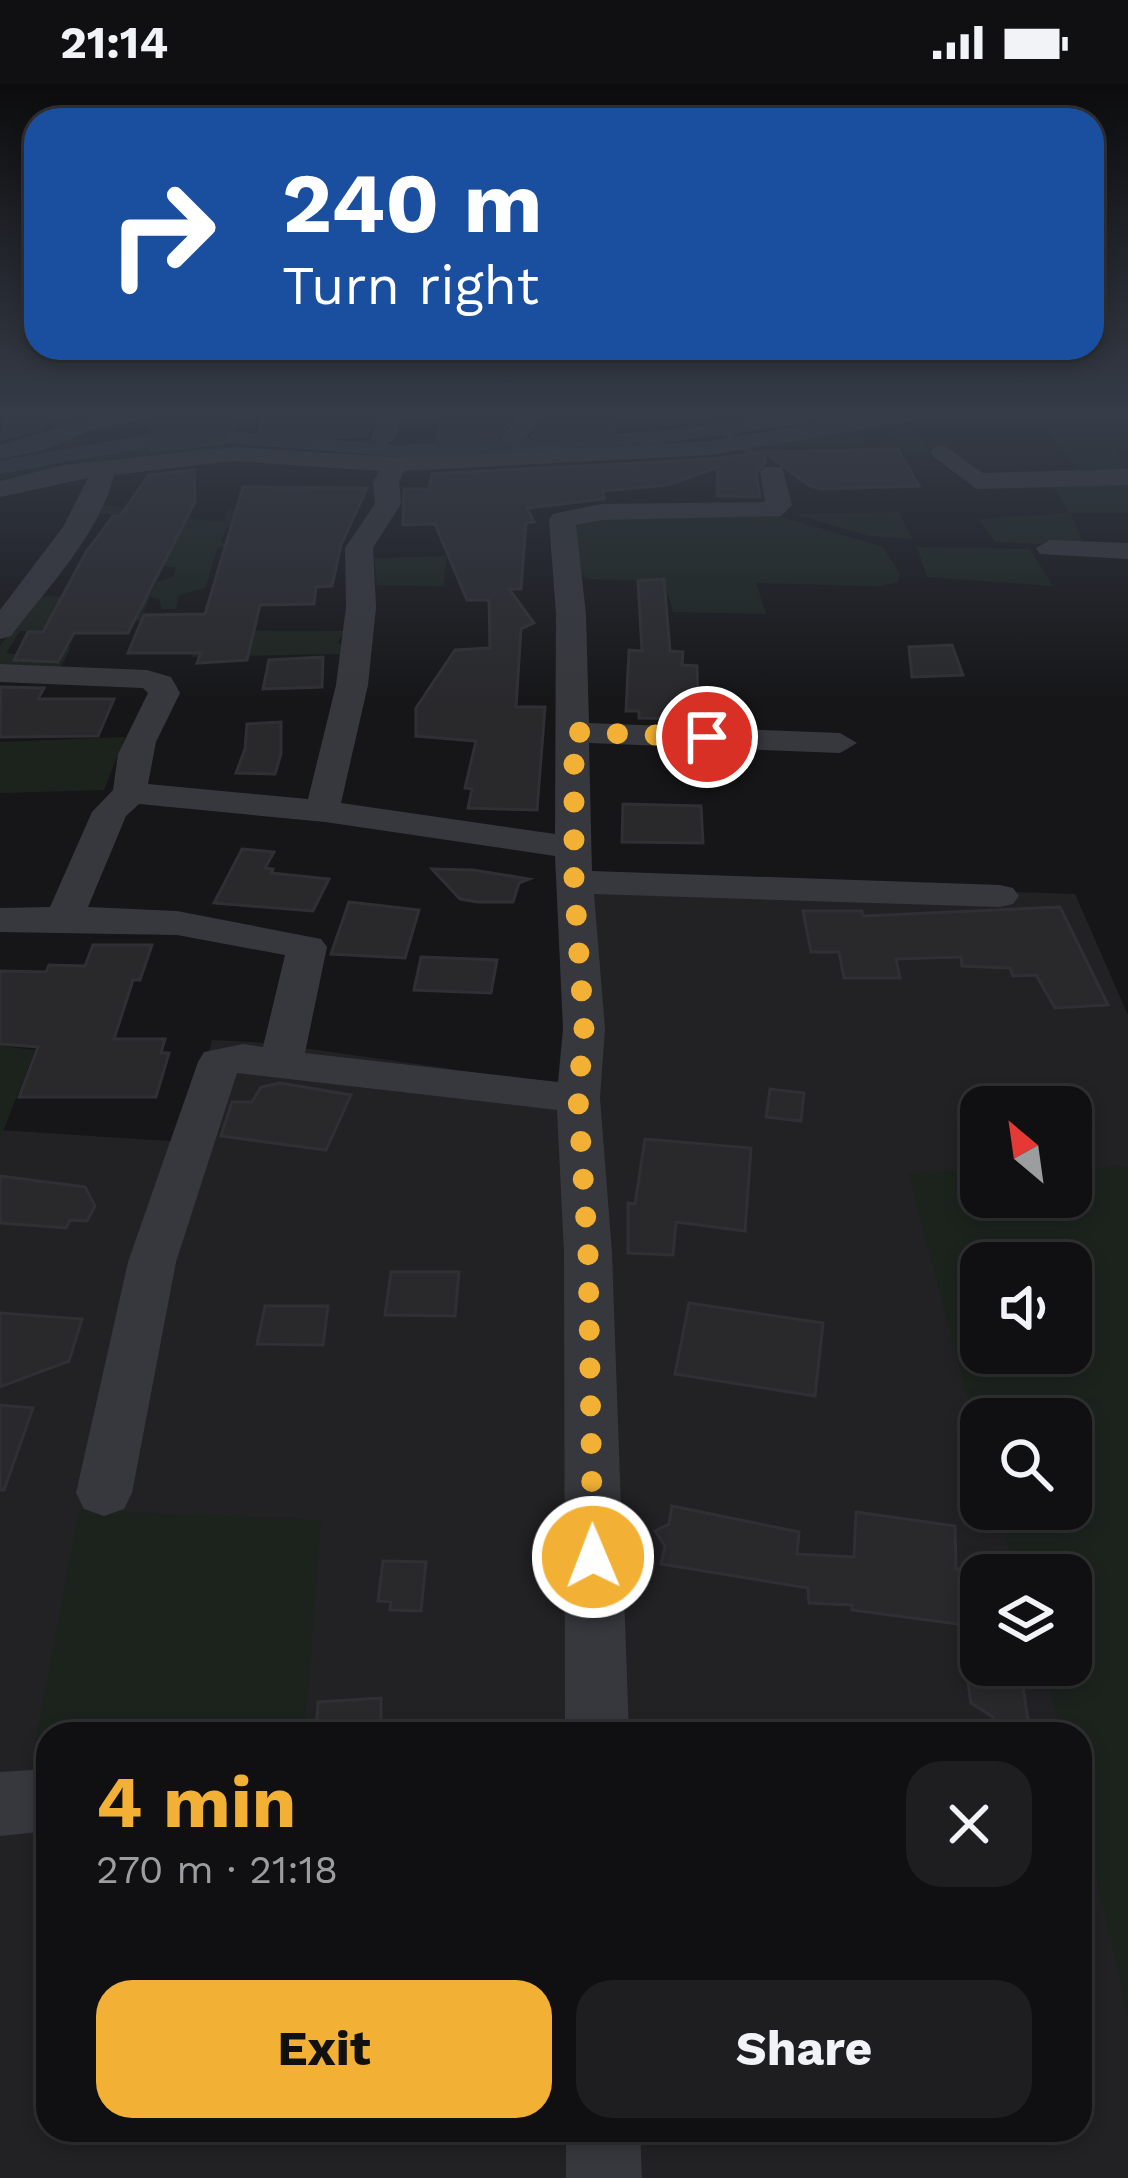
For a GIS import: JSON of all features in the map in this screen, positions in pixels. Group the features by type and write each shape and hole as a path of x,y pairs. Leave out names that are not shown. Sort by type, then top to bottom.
{"street":[{"path":"0,630 86,509"},
{"path":"320,811 349,704 361,607 359,548 385,509"},
{"path":"597,1722 588,1253 578,1098 584,1028 574,865 571,608 562,520 601,512 774,509"},
{"path":"1050,548 1128,551"},
{"path":"0,673 147,679 160,684 164,693 142,735 130,776 131,794"},
{"path":"574,732 840,742"},
{"path":"64,918 110,812 131,794 320,811 574,865 1000,896"},
{"path":"0,920 177,923 307,947 281,1064"},
{"path":"104,1493 152,1262 214,1068 229,1058 578,1098"},
{"path":"0,1804 36,1801"},
{"path":"604,2142 604,2178"}],"shaded area":[{"path":"95,509 123,509 224,522 231,509 245,527 226,528 221,541 226,545 299,546 218,547 205,588 179,595 176,609 162,609 159,599 150,597 140,621 84,621 78,632 20,631 6,653 41,657 51,647 71,647 59,671 0,667 0,646 37,596 149,597 156,583 174,576 176,567 155,566 181,520 92,513"},
{"path":"1067,509 1128,509 1128,513 1071,513 1084,546 995,542 978,519 1069,513"},
{"path":"899,512 912,539 869,536 794,514"},
{"path":"580,516 779,516 883,547 900,574 898,582 879,586 756,583 766,614 673,612 664,581 587,579 575,571 572,521"},
{"path":"917,547 1030,549 1053,586 927,577"},
{"path":"447,556 443,586 377,585 374,558"},
{"path":"198,630 345,631 337,643 342,644 340,654 192,657"},
{"path":"125,737 104,790 0,793 0,742"},
{"path":"591,877 1075,894 1128,1015 1128,2178 0,2178 0,1130 184,1142 212,1040 268,1043 594,1089"},
{"path":"0,1046 35,1050 0,1139"},
{"path":"1128,1167 1128,2017 1092,1856 1092,1722 1059,1722 1049,1686 1092,1686 1092,1554 1010,1554 1003,1530 1092,1530 1092,1398 968,1398 961,1374 1092,1374 1092,1242 960,1242 960,1369 908,1172 960,1171 960,1218 1092,1218 1092,1168"},
{"path":"79,1510 321,1520 306,1722 39,1722"},
{"path":"36,1739 36,1782 28,1782"}],"building":[{"path":"125,509 192,509 128,633 74,633 58,662 14,660 28,632 43,632 86,552 113,516"},
{"path":"237,509 358,509 341,545 332,586 316,587 314,604 260,605 247,660 197,663 201,653 128,653 144,615 205,614"},
{"path":"403,509 527,509 534,522 526,523 521,589 509,589 534,623 521,629 516,707 545,707 537,810 468,808 472,789 465,788 476,741 416,736 416,708 455,650 490,648 489,600 467,600 435,524 403,525"},
{"path":"664,579 670,651 683,652 682,665 697,666 698,705 689,705 689,719 639,718 639,711 626,711 629,650 642,651 638,581"},
{"path":"952,645 963,675 912,677 909,647"},
{"path":"323,657 322,687 263,689 269,660"},
{"path":"1,687 44,688 38,699 114,699 98,736 0,737"},
{"path":"281,722 281,754 275,774 236,773 247,724"},
{"path":"623,804 701,806 703,843 622,842"},
{"path":"242,849 274,852 265,868 273,869 271,873 329,879 313,911 214,903"},
{"path":"432,869 529,879 519,883 513,902 478,902 460,899"},
{"path":"349,902 419,910 405,958 331,954"},
{"path":"1060,907 1108,1005 1055,1008 1036,975 1013,976 1010,968 962,966 961,957 896,959 900,978 844,978 839,952 811,952 803,911 862,911 863,916"},
{"path":"93,945 152,945 140,980 133,980 114,1039 165,1039 161,1053 169,1053 156,1097 19,1097 38,1047 0,1044 0,971 46,972 49,965 85,966"},
{"path":"421,957 497,960 491,993 414,990"},
{"path":"280,1083 351,1095 326,1150 221,1136 232,1102 252,1102 261,1087"},
{"path":"770,1089 804,1093 801,1121 766,1117"},
{"path":"645,1139 751,1148 745,1231 676,1222 673,1255 628,1253 628,1203 635,1204"},
{"path":"0,1176 85,1187 95,1206 87,1221 70,1220 66,1228 0,1223"},
{"path":"391,1272 459,1272 455,1316 385,1315"},
{"path":"689,1303 823,1323 815,1396 675,1374"},
{"path":"265,1306 328,1306 323,1345 257,1344"},
{"path":"0,1313 82,1319 69,1361 0,1387"},
{"path":"0,1405 33,1408 4,1490 0,1490"},
{"path":"672,1506 799,1532 797,1554 854,1557 856,1512 955,1526 960,1624 852,1610 852,1605 809,1603 808,1588 661,1564 665,1546 655,1531 669,1524"},
{"path":"383,1561 426,1562 421,1611 390,1610 391,1602 378,1601"},
{"path":"968,1686 1023,1686 1028,1722 994,1722 971,1703"},
{"path":"381,1698 381,1722 317,1722 318,1702"}],"route":[{"path":"593,1557 588,1253 578,1098 584,1028 574,882 574,732 707,737"}]}
